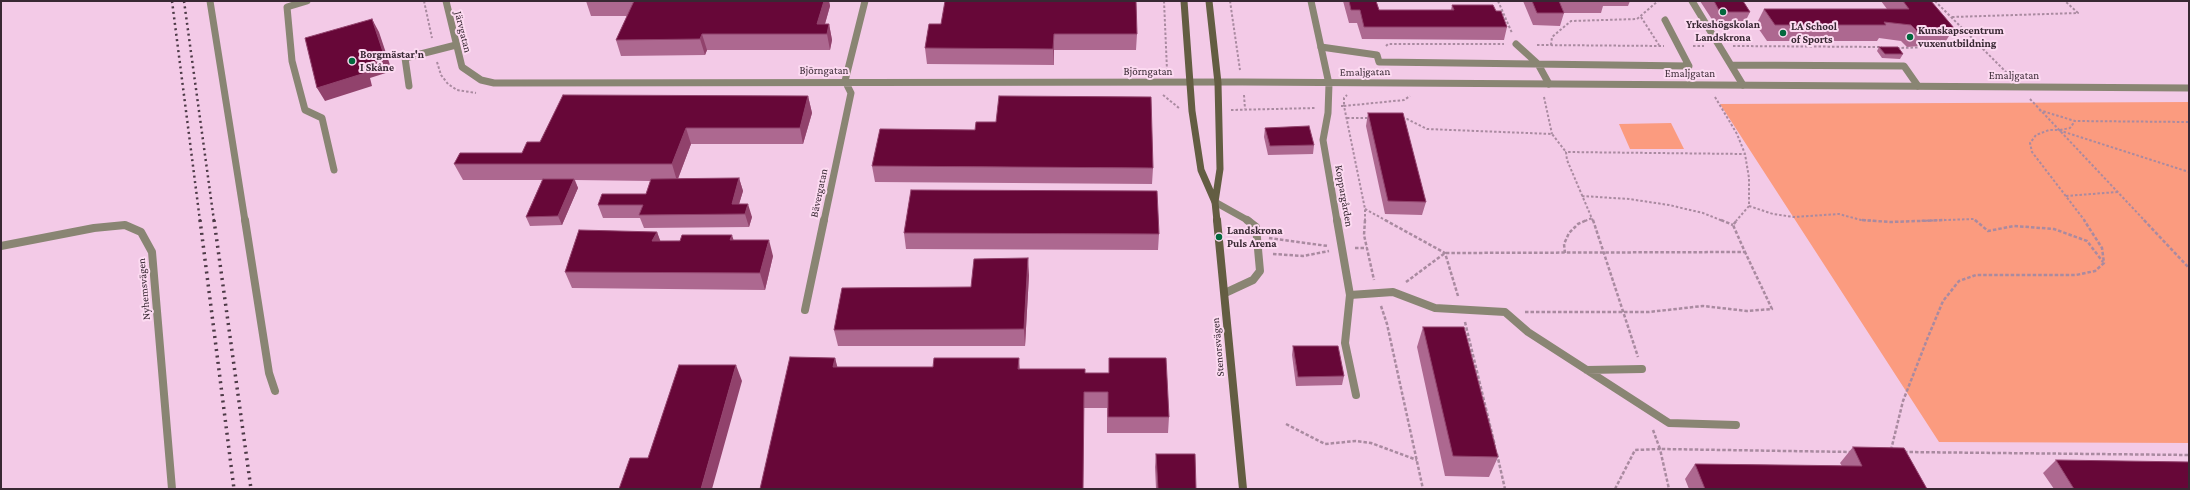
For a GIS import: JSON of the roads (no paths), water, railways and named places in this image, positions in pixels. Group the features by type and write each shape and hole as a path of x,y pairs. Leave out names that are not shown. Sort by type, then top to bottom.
{"street":[{"path":"210,1 269,373 275,391"},
{"path":"307,1 287,7 292,61 304,110 322,118 334,170"},
{"name":"Järvgatan","path":"446,1 462,67"},
{"path":"845,81 865,1"},
{"name":"Stenorsvägen","path":"1184,1 1192,111 1201,170 1215,202"},
{"name":"Stenorsvägen","path":"1209,1 1218,83 1220,169 1215,202 1243,489"},
{"name":"Koppargården","path":"1311,1 1329,84 1328,113 1323,140 1350,295 1345,343 1356,394"},
{"path":"1692,1 1721,46 1743,85"},
{"path":"1321,47 1378,55 1379,62 1689,66 1666,20"},
{"path":"1516,44 1538,64 1549,84"},
{"path":"409,86 405,58 456,45"},
{"path":"1732,65 1904,66 1918,86"},
{"name":"Björngatan","path":"462,67 481,80 501,83 845,81 1190,83"},
{"name":"Bävergatan","path":"805,310 851,93 845,81"},
{"name":"Emaljgatan","path":"1190,83 1242,82 1329,84 2189,88"},
{"path":"1215,202 1251,222 1256,227 1260,271 1253,280 1225,293"},
{"name":"Nyhemsvägen","path":"1,246 94,228 125,225 141,232 152,252 172,489"},
{"path":"1350,295 1393,292 1434,308 1463,311 1505,312 1528,332 1646,409 1669,422 1736,425"},
{"path":"1586,370 1642,369"}],"railway":[{"path":"172,1 200,221"},
{"path":"184,1 214,221"},
{"path":"200,220 234,489"},
{"path":"214,220 251,489"}],"place":[{"name":"Yrkeshögskolan Landskrona","path":"1723,12"},
{"name":"LA School of Sports","path":"1783,33"},
{"name":"Kunskapscentrum vuxenutbildning","path":"1910,37"},
{"name":"Borgmästar'n I Skåne","path":"352,61"},
{"name":"Landskrona Puls Arena","path":"1219,237"}]}
